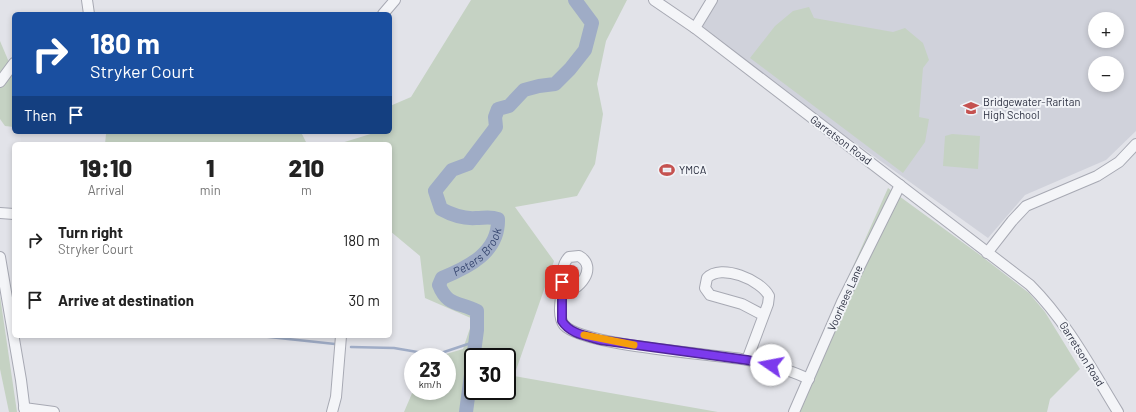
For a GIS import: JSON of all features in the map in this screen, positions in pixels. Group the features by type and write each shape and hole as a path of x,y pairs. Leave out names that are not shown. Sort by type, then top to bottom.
{"street":[{"path":"87,0 90,12"},
{"path":"385,12 395,0"},
{"name":"Garretson Road","path":"654,0 694,28 1030,285 1044,299 1071,335 1118,412"},
{"path":"694,28 712,0"},
{"path":"0,82 12,67"},
{"path":"987,253 1026,206 1102,173 1119,162 1136,144"},
{"name":"Voorhees Lane","path":"794,412 845,295 900,185"},
{"path":"0,213 12,214"},
{"path":"0,257 12,327"},
{"path":"747,360 763,315 769,296 761,286 739,276 725,272 714,272 707,278 705,288 710,295 742,304 763,315"},
{"path":"562,293 562,321 570,329 578,333 600,340 747,360 782,367 809,378"},
{"path":"14,338 25,410 54,412"},
{"path":"332,412 336,397 341,338"}],"shaded area":[{"name":"Bridgewater-Raritan High School","path":"710,0 1136,0 1136,131 1106,160 1025,195 988,238 695,28"}],"green space":[{"path":"471,0 627,0 606,41 597,84 603,114 595,164 577,196 515,207 554,261 516,370 516,348 464,348 464,400 516,400 516,376 718,412 404,412 409,400 456,400 456,351 463,349 473,319 425,298 420,256 392,233 392,142 344,142 370,134 392,134 392,105 411,97"},
{"path":"809,7 814,18 893,32 905,28 923,43 929,60 923,68 919,117 929,119 925,142 903,173 750,58 775,26 793,11"},
{"path":"0,41 12,69 12,127 5,126 0,119"},
{"path":"106,134 302,134 306,142 105,142"},
{"path":"952,134 980,136 978,169 943,166 945,136"},
{"path":"888,188 980,255 1029,293 1045,312 1080,369 1050,399 1047,412 788,412"},
{"path":"0,296 17,412 9,412 0,369"}],"waterway":[{"name":"Peters Brook","path":"466,412 477,330 477,311 450,300 442,292 439,285 442,278 472,263 488,249 497,231 498,219 490,217 467,218 449,213 441,209 435,191 452,170 468,164 496,127 495,117 498,109 509,106 524,90 555,84 570,69 585,50 592,23 575,0"},
{"path":"279,338 335,344"},
{"path":"351,347 394,348 435,355 474,342"}],"slow traffic":[{"path":"584,335 600,340 634,345"}],"place":[{"name":"Bridgewater-Raritan High School","path":"971,108"},
{"name":"YMCA","path":"667,170"}],"route":[{"path":"562,282 560,317 564,325 588,337 665,350 747,360 771,365"}]}
